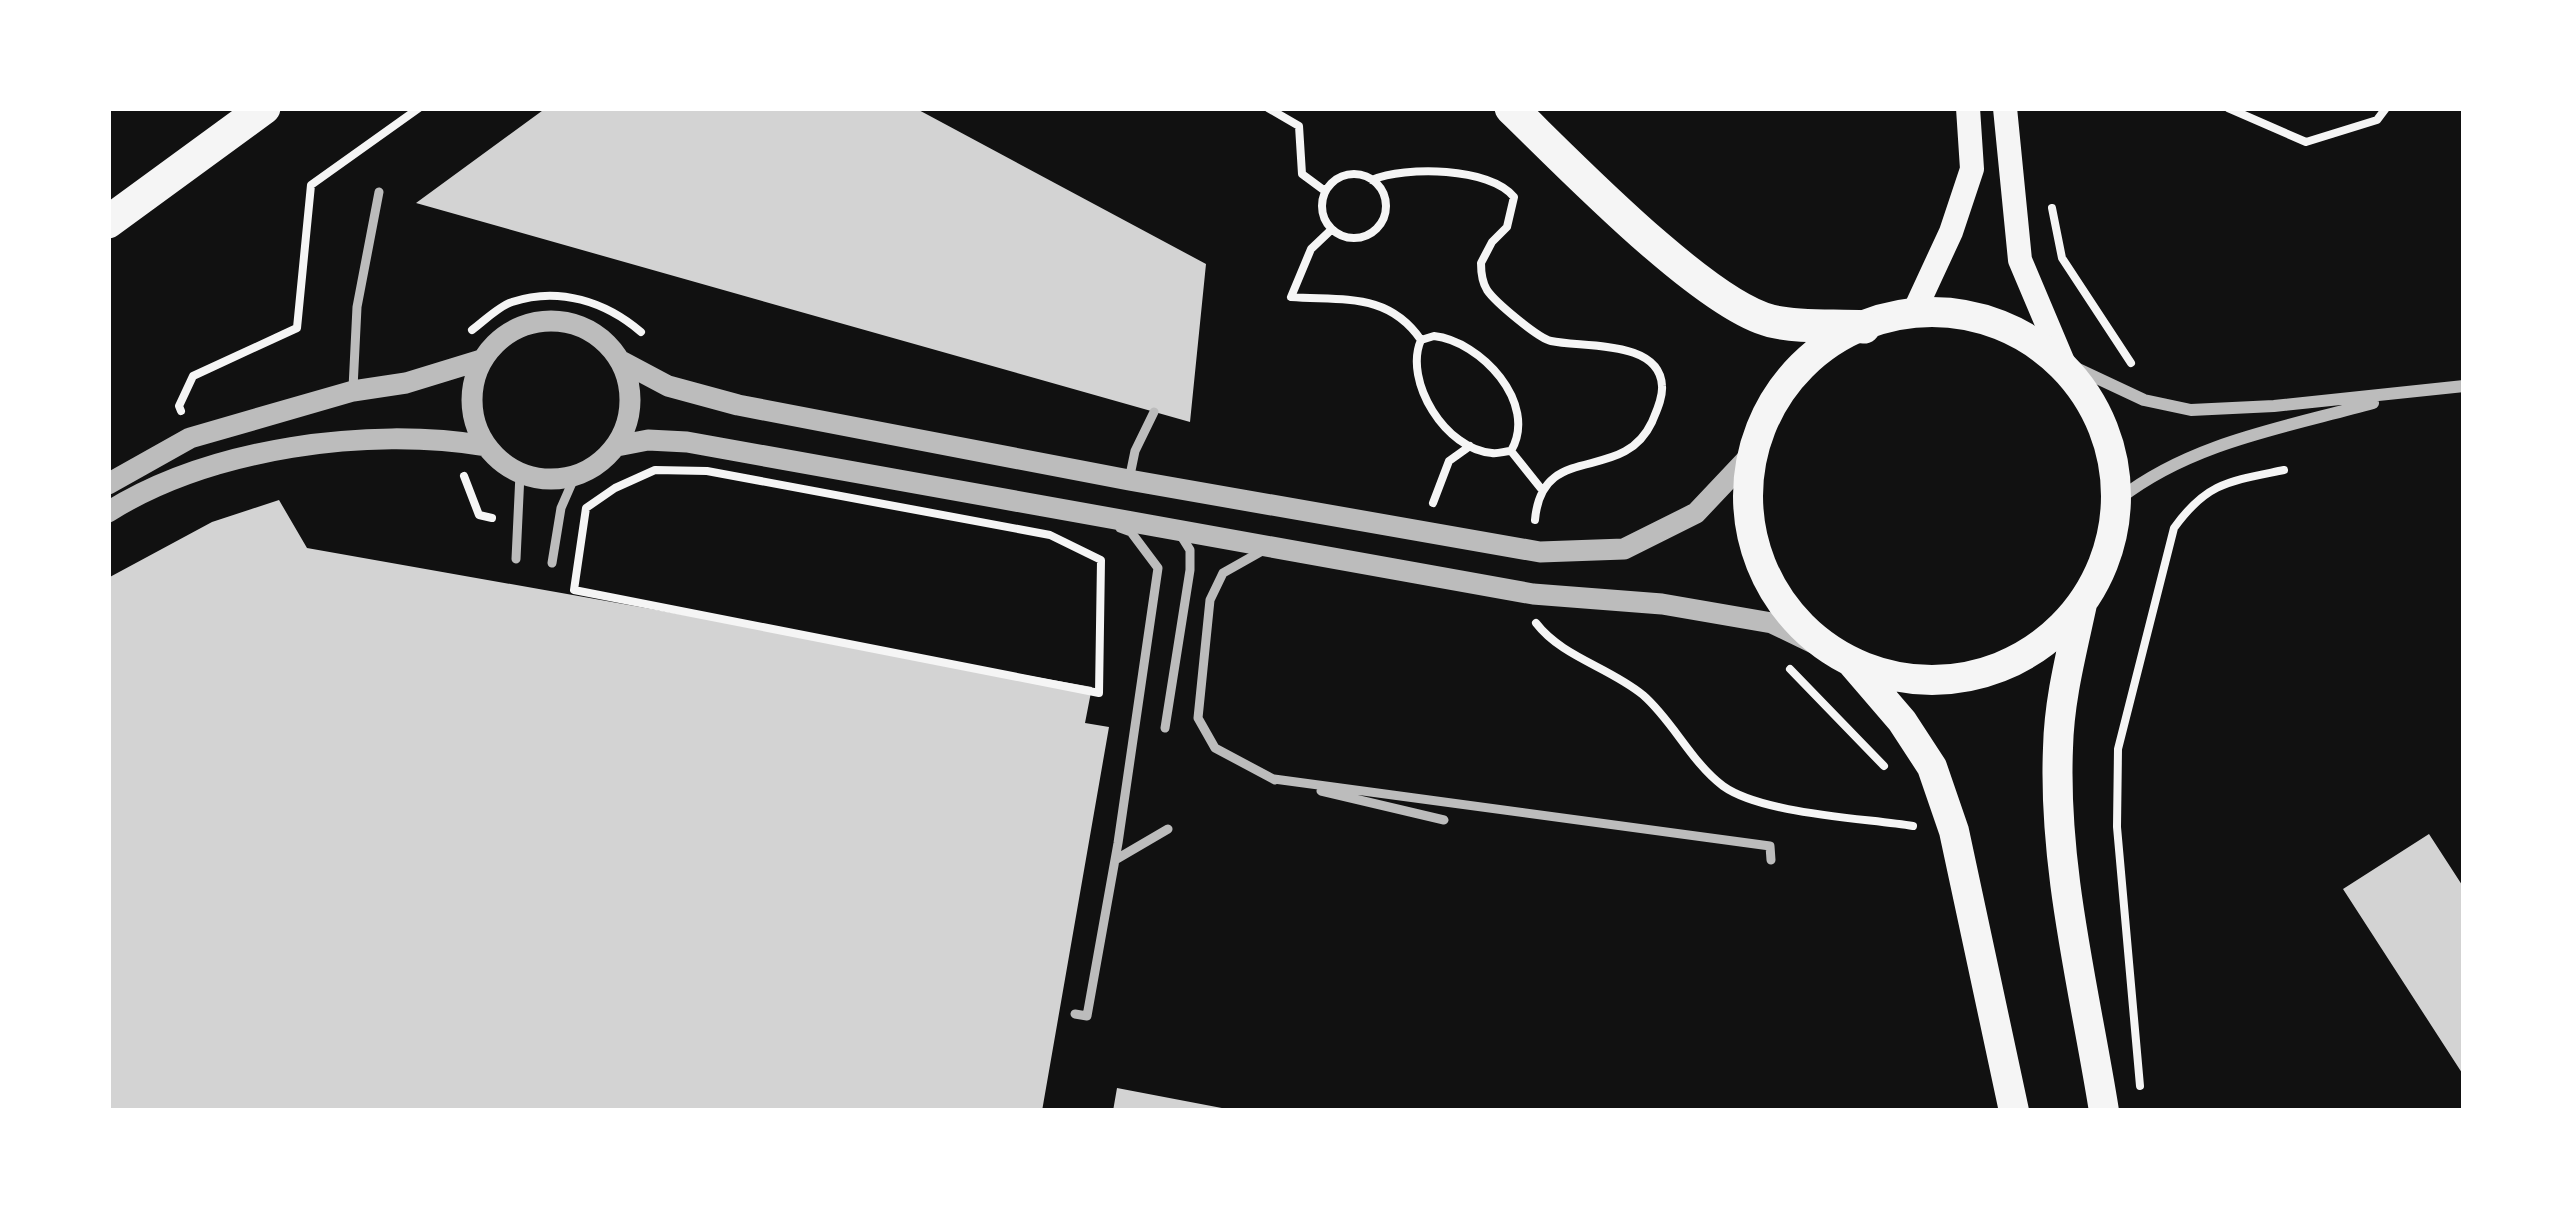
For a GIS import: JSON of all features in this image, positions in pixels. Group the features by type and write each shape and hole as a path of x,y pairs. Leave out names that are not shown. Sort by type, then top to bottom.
{"highway":[{"path":"108,223 264,108"},
{"path":"1511,108 1605,200 1739,306 1770,321 1864,327"}],"main road":[{"path":"1912,314 1951,232 1972,169 1968,108"},
{"path":"2005,108 2020,260 2063,362"},
{"path":"2014,1111 1954,831 1932,766 1901,721 1840,657 1787,614 1758,566 1745,513 1748,459 1767,405 1812,357 1864,327 1912,314 1966,315 2019,331 2063,362 2085,387 2102,415 2115,456 2120,499 2109,554 2082,604 2060,710 2058,803 2104,1111"},
{"path":"1840,657 1914,680 1978,674 2036,648 2082,604"}],"street":[{"path":"621,361 630,389 629,419 616,446 598,464 575,476 548,479 520,474 485,446 473,419 472,388 482,360 503,335 534,321 568,322 598,335 621,361 668,386 738,405 1540,552 1624,549 1696,513 1748,459"},
{"path":"108,484 190,438 482,360"},
{"path":"2063,362 2173,409 2274,406 2464,386"},
{"path":"2120,499 2182,458 2404,394"},
{"path":"108,512 136,494 207,467 355,438 440,439 485,446"},
{"path":"616,446 648,440 687,442 1533,595 1662,604 1772,623 1840,657"}],"lane":[{"path":"353,391 357,307 380,192"},
{"path":"1130,480 1135,451 1154,412"},
{"path":"516,559 520,474"},
{"path":"552,563 561,508 575,476"},
{"path":"1075,1014 1087,1016 1158,568 1131,532 1099,518"},
{"path":"1166,728 1190,570 1190,550 1179,532"},
{"path":"1266,549 1223,573 1210,600 1198,718 1215,748 1274,779 1444,820"},
{"path":"1274,779 1770,846 1771,860"},
{"path":"1115,860 1168,829"}],"path":[{"path":"190,438 179,406 193,376 297,328 311,185 419,108"},
{"path":"1268,108 1299,126 1302,174 1325,191"},
{"path":"2228,108 2306,142 2378,120 2386,108"},
{"path":"1372,180 1391,172 1481,176 1504,185 1514,197 1513,212 1481,263 1487,290 1545,340 1631,352 1657,370 1663,385 1642,440 1618,458 1577,464 1558,473 1543,491 1535,527"},
{"path":"1351,174 1372,180 1380,187 1386,207 1379,227 1361,238 1331,230 1321,212 1332,182 1351,174"},
{"path":"2049,192 2062,258 2139,370"},
{"path":"1331,230 1311,250 1291,298 1388,307 1406,318 1421,340"},
{"path":"1421,340 1446,337 1475,351 1490,366 1512,399 1518,420 1518,439 1511,451"},
{"path":"1421,340 1414,355 1423,397 1436,416 1470,446 1491,453 1511,451"},
{"path":"1432,508 1449,461 1470,446"},
{"path":"1511,451 1543,491"},
{"path":"445,467 466,477 478,515 518,523"},
{"path":"1101,560 1099,693 574,590 586,508 655,470 707,471 1050,535 1101,560 1158,568"},
{"path":"2140,1087 2116,826 2118,749 2174,528 2194,500 2219,483 2284,470"},
{"path":"557,530 582,535"},
{"path":"1547,616 1529,614 1550,642 1608,670 1645,697 1720,784 1749,801 1913,826 1906,809"},
{"path":"1778,662 1893,776"}],"building":[{"path":"546,108 915,108 1206,264 1190,422 416,203"},
{"path":"279,500 307,548 1092,687 1085,723 1109,727 1042,1111 108,1111 108,578 212,522"},
{"path":"2429,834 2464,888 2464,1076 2343,889"},
{"path":"1117,1088 1227,1109 1227,1111 1113,1111"}]}
